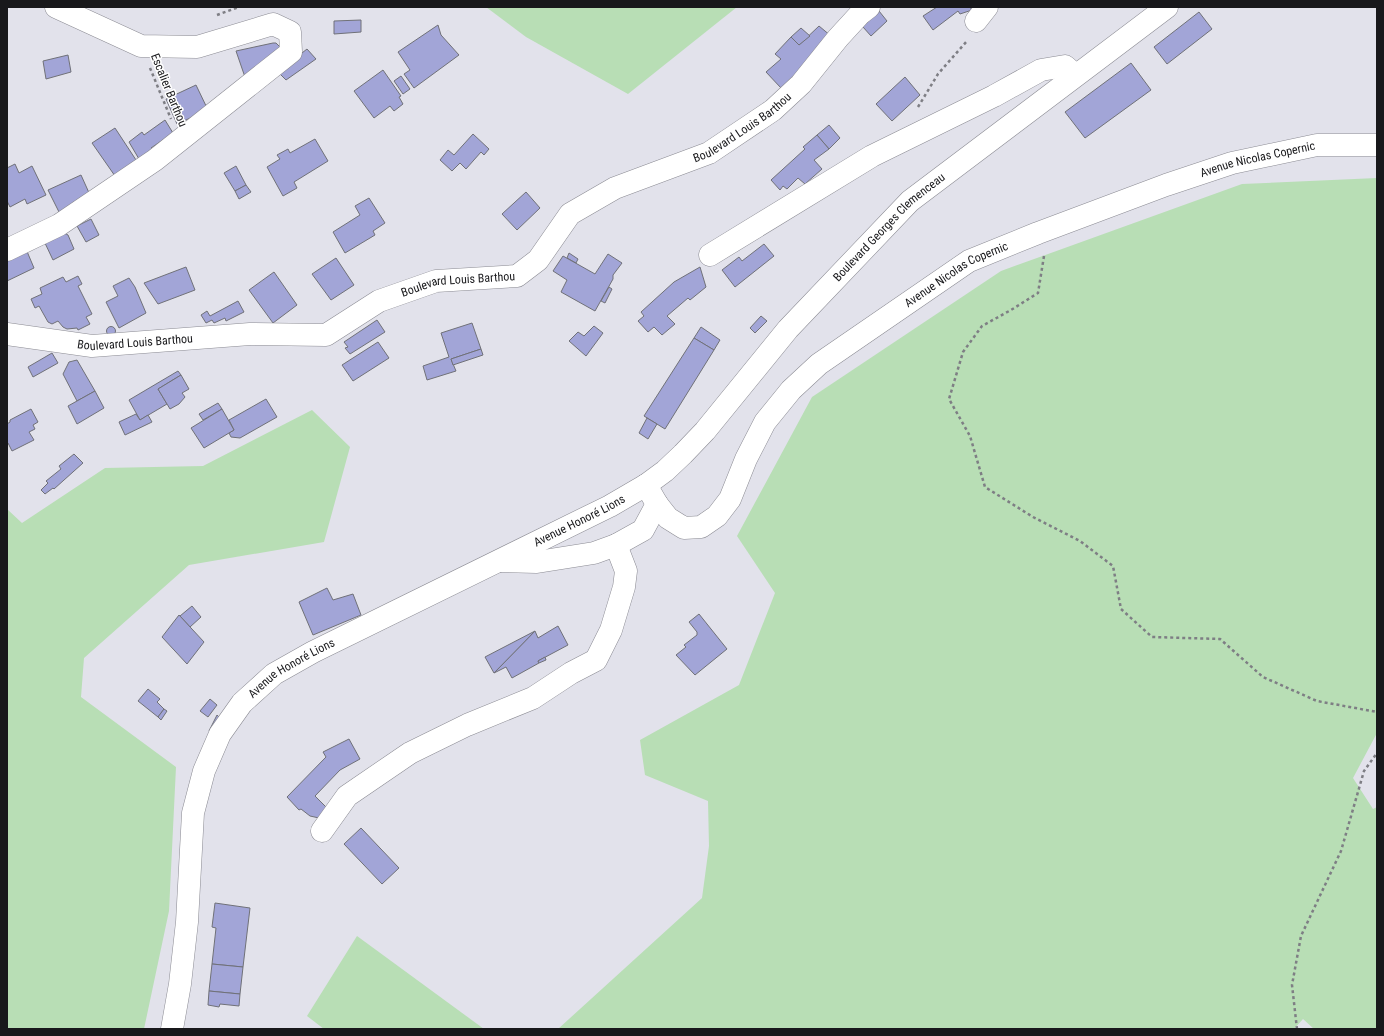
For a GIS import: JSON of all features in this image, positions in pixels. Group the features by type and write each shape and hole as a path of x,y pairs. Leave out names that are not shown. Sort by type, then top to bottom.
{"street":[{"path":"7,250 59,225 156,160 291,52 290,32 273,24 197,47 141,46 56,7"},
{"name":"Boulevard Louis Barthou","path":"7,334 92,346 250,334 326,335 379,301 436,281 517,276 538,260 570,214 615,188 709,153 772,110 801,84 838,38 860,14 869,7"},
{"name":"Boulevard Georges Clemenceau","path":"646,485 665,471 705,431 788,329 910,201 1167,7"},
{"path":"710,255 872,156 994,96 1040,70 1065,66 1075,75"},
{"name":"Avenue Nicolas Copernic","path":"646,485 657,504 668,518 684,528 701,527 717,516 730,499 746,459 765,422 791,390 819,364 969,261 1048,229 1166,185 1232,164 1318,145 1377,146"},
{"name":"Avenue Honoré Lions","path":"172,1029 180,984 187,922 193,813 204,771 220,734 242,703 274,674 313,652 610,506 646,485"},
{"path":"500,561 537,562 594,553 616,546 643,530 657,504"},
{"path":"322,831 347,796 410,754 467,725 533,698 571,673 596,660 611,630 624,587 626,571 616,546"}],"path":[{"path":"918,107 938,74 973,34 982,14"},
{"name":"Escalier Barthou","path":"141,46 180,141"},
{"path":"1048,229 1038,294 982,326 963,352 949,399 970,436 985,487 1033,517 1080,541 1113,566 1121,609 1152,637 1220,639 1263,677 1317,701 1377,712"},
{"path":"1298,1029 1292,985 1301,936 1341,851 1364,771 1377,753"}],"green space":[{"path":"486,7 737,7 628,94 526,37"},
{"path":"1377,178 1377,733 1353,778 1373,809 1377,807 1377,1029 1314,1029 1303,1019 1294,1029 558,1029 702,898 709,846 708,801 645,775 640,740 739,685 775,593 737,536 812,397 1001,271 1242,184"},
{"path":"312,410 350,447 324,542 189,565 84,658 81,697 176,767 169,911 144,1029 7,1029 7,509 22,523 105,468 203,466"},
{"path":"357,936 484,1029 324,1029 307,1016"}],"building":[{"path":"937,7 970,7 972,10 960,14 958,11 933,30 923,16"},
{"path":"879,11 887,21 871,36 863,27"},
{"path":"1199,12 1212,29 1167,64 1154,47"},
{"path":"361,20 361,32 334,34 334,21"},
{"path":"438,25 441,35 459,55 414,88 404,74 410,70 398,52"},
{"path":"819,26 831,36 800,70 781,88 766,72 781,59 775,54 791,37 799,45"},
{"path":"801,28 810,36 799,45 791,37"},
{"path":"276,43 280,47 246,80 236,51"},
{"path":"307,49 316,59 286,80 278,72"},
{"path":"68,55 71,72 46,79 43,61"},
{"path":"1131,63 1151,90 1085,138 1065,112"},
{"path":"383,70 401,96 399,97 403,104 394,111 390,106 374,118 354,91"},
{"path":"401,76 410,89 403,94 394,81"},
{"path":"905,77 920,95 892,121 876,104"},
{"path":"196,85 208,110 177,124 166,99"},
{"path":"165,120 173,133 151,148 153,149 139,159 129,142 142,132 144,135"},
{"path":"829,125 840,138 829,149 817,135"},
{"path":"115,128 138,163 115,176 92,143"},
{"path":"473,134 489,149 484,155 481,152 466,169 460,163 452,171 440,160 448,150 454,155"},
{"path":"817,135 829,149 814,160 822,169 805,184 798,178 787,189 783,186 780,190 771,180 805,149 803,147"},
{"path":"315,139 328,161 294,182 297,188 283,196 267,167 280,159 277,155 288,149 290,153"},
{"path":"15,164 19,173 32,166 46,195 27,204 25,199 10,207 7,201 7,168"},
{"path":"236,166 246,185 235,191 224,173"},
{"path":"81,175 90,195 72,203 73,207 60,214 48,190"},
{"path":"246,185 251,192 239,199 235,191"},
{"path":"526,192 540,208 517,230 502,214"},
{"path":"369,198 385,223 373,231 375,235 345,253 333,232 360,215 355,206"},
{"path":"91,219 99,235 86,242 77,226"},
{"path":"61,231 68,235 74,249 53,260 44,241"},
{"path":"764,244 774,256 735,287 722,270 739,257 742,261"},
{"path":"26,249 34,268 7,281 7,259"},
{"path":"569,253 578,259 576,263 567,258"},
{"path":"608,254 622,263 613,275 613,279 595,311 561,292 567,280 553,271 563,256 595,274"},
{"path":"336,258 354,285 331,300 312,274"},
{"path":"186,267 195,290 158,304 144,283"},
{"path":"700,267 706,287 690,300 688,298 667,316 675,324 662,335 654,327 648,332 638,321 644,316 641,312 674,282"},
{"path":"274,272 297,305 273,323 249,290"},
{"path":"78,276 82,284 78,286 92,314 86,317 90,324 78,330 77,328 67,329 58,321 52,324 48,322 39,306 35,308 31,299 42,294 40,288 63,277 66,282"},
{"path":"129,278 135,287 146,313 119,328 106,302 118,296 113,286"},
{"path":"609,287 612,289 605,303 601,301"},
{"path":"238,301 244,312 226,321 225,318 214,323 212,320 206,323 201,315 207,311 210,316"},
{"path":"761,316 767,321 755,333 750,328"},
{"path":"377,320 385,332 350,354 345,348 348,347 344,342"},
{"path":"472,323 481,349 451,359 456,371 427,380 423,366 449,357 441,333"},
{"path":"111,326 116,331 111,336 106,331"},
{"path":"594,326 603,333 586,356 569,341 578,332 584,336"},
{"path":"701,327 720,340 714,350 694,338"},
{"path":"694,338 714,350 665,429 644,416"},
{"path":"378,342 389,358 353,381 342,365"},
{"path":"481,349 483,355 453,365 451,359"},
{"path":"52,353 58,363 33,377 28,367"},
{"path":"77,360 95,391 77,401 63,374 69,362"},
{"path":"178,371 181,375 158,389 167,404 140,420 129,400"},
{"path":"181,375 189,389 182,393 185,397 179,404 170,409 158,389"},
{"path":"95,391 104,408 77,424 68,406"},
{"path":"266,399 277,417 240,438 231,437 229,433 234,430 229,420"},
{"path":"218,403 222,409 203,420 199,414"},
{"path":"31,409 38,422 33,425 35,429 29,432 34,440 12,451 8,443 7,444 7,424 10,420"},
{"path":"222,409 234,430 204,448 191,428"},
{"path":"136,414 140,420 148,415 152,422 125,435 119,422"},
{"path":"647,418 657,424 648,439 639,433"},
{"path":"74,454 83,463 54,489 53,488 45,494 41,490 48,483 46,481 61,469 59,466"},
{"path":"327,588 333,600 353,594 361,615 313,635 299,602"},
{"path":"192,606 201,617 190,627 180,616"},
{"path":"699,614 727,649 695,675 676,655 686,647 684,645 697,635 697,632 689,622"},
{"path":"179,615 204,642 187,664 162,637"},
{"path":"558,626 568,645 538,661 539,663 512,678 506,667 494,673 535,631 538,638"},
{"path":"535,631 494,673 485,657"},
{"path":"545,657 546,660 539,663 538,661"},
{"path":"148,689 160,699 157,702 164,709 158,717 138,701"},
{"path":"210,699 217,705 208,717 200,711"},
{"path":"164,709 167,711 161,720 158,717"},
{"path":"217,715 222,720 214,734 209,731"},
{"path":"349,739 360,759 340,770 315,796 330,811 319,818 310,816 301,809 299,810 287,797 326,757 323,752"},
{"path":"361,828 399,868 382,884 344,844"},
{"path":"215,903 250,908 243,967 212,964 216,928 212,927"},
{"path":"212,964 243,967 240,994 209,991"},
{"path":"209,991 240,994 239,1006 220,1004 219,1007 208,1005"}]}
